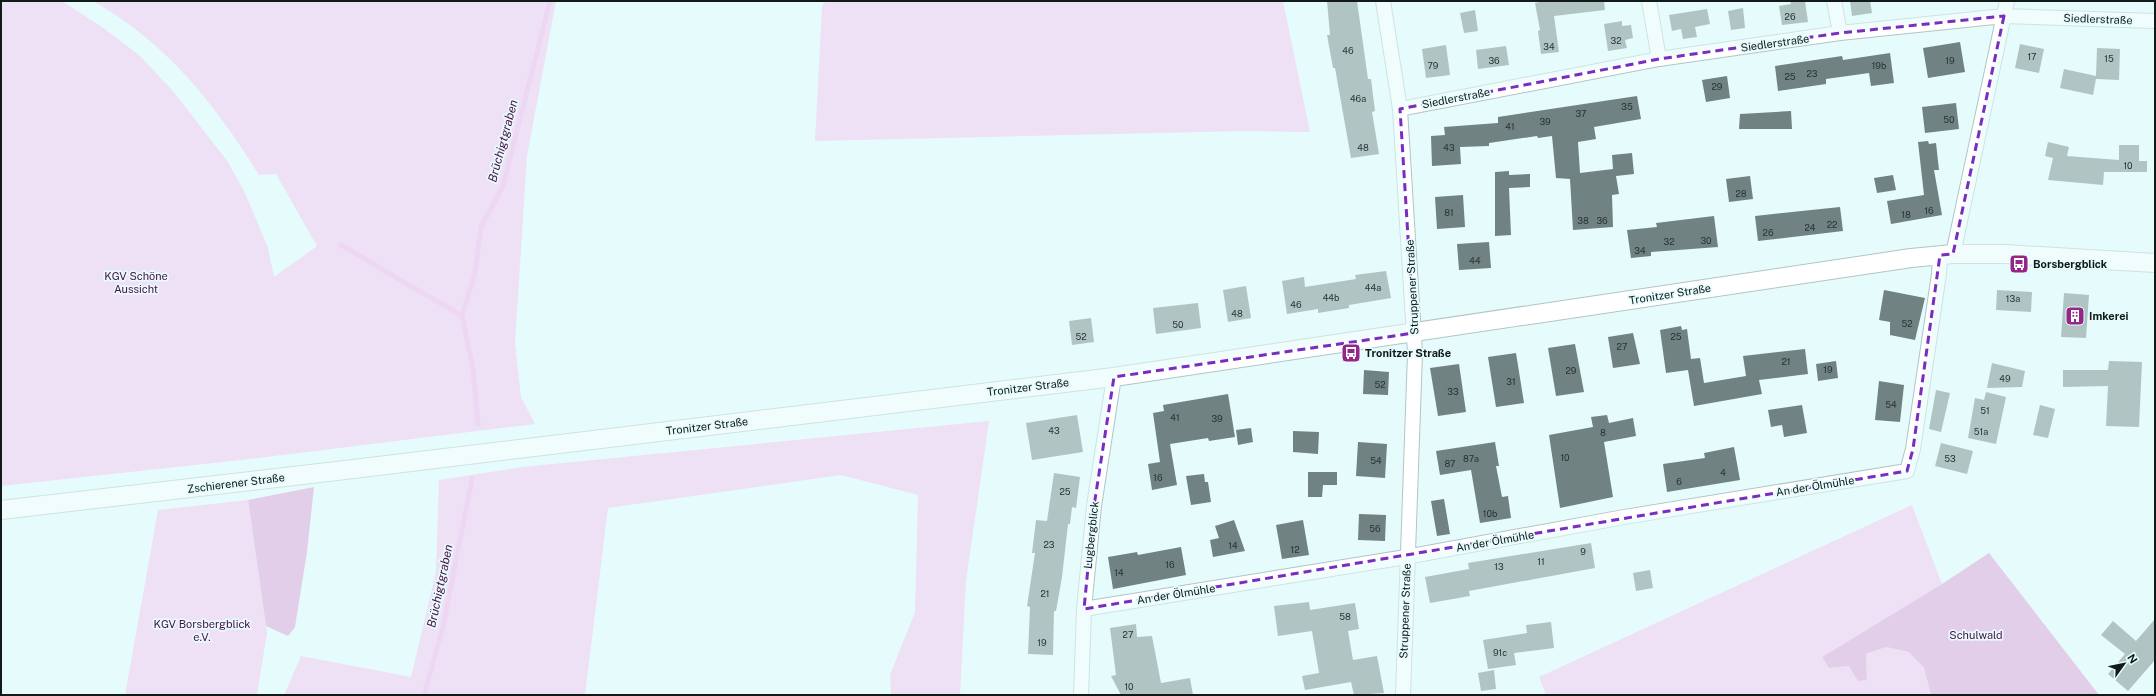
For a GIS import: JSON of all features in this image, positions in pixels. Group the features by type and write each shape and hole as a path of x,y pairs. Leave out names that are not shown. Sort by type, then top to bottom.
{"street":[{"name":"Struppener Straße","path":"1383,1 1400,109 1414,333 1403,695"},
{"path":"1649,1 1659,59"},
{"path":"1834,1 1840,34"},
{"path":"1946,254 2007,1"},
{"name":"Siedlerstraße","path":"1400,109 1659,59 1840,34 2004,16 2155,21"},
{"name":"Tronitzer Straße","path":"472,455 1114,377 1946,254 2005,254 2155,263"},
{"name":"An der Ölmühle","path":"1084,609 1406,557 1624,517 1907,471 1913,449 1940,274 1946,254"},
{"name":"Lugbergblick","path":"1081,695 1084,609 1094,506 1114,377"},
{"name":"Zschierener Straße","path":"1,510 472,455"}],"highlighted area":[{"path":"2004,16 1953,254 1940,255 1913,449 1907,471 1084,609 1094,506 1114,377 1414,333 1400,109 1659,59 1840,33"}],"green space":[{"name":"KGV Schöne Aussicht","path":"1,1 62,1 102,27 139,55 173,91 228,162 245,193 268,248 274,277 317,246 276,174 259,175 225,124 187,77 144,36 120,18 93,1 556,1 527,156 515,343 521,397 535,424 241,460 1,486"},
{"path":"826,1 1283,1 1310,132 1245,131 815,141 822,6"},
{"path":"989,421 966,581 960,695 891,695 890,675 915,612 918,495 841,475 608,508 585,695 284,695 301,656 411,677 436,572 439,480 522,467"},
{"path":"314,487 307,552 295,627 288,636 266,626 248,500"},
{"name":"KGV Borsbergblick e.V.","path":"248,500 267,633 257,695 125,695 158,510"},
{"path":"1912,505 1942,584 1822,657 1829,668 1849,666 1867,680 1866,654 1886,647 1909,652 1924,668 1931,695 1546,695 1539,677"},
{"name":"Schulwald","path":"1989,553 2099,695 1931,695 1924,668 1909,652 1886,647 1866,654 1867,680 1858,681 1849,666 1829,668 1822,657 1942,584"}],"building":[{"path":"1327,1 1357,1 1368,79 1371,79 1375,111 1372,112 1379,154 1351,158 1335,68 1333,68 1327,35 1330,35"},
{"path":"1545,1 1604,1 1605,10 1554,16 1559,52 1541,54 1538,31 1540,30 1535,3"},
{"path":"1790,1 1805,1 1808,22 1782,25 1779,6 1791,4"},
{"path":"1850,1 1870,1 1872,13 1852,16"},
{"path":"1743,8 1745,28 1731,30 1728,11"},
{"path":"1707,9 1710,24 1695,27 1697,37 1683,39 1681,29 1672,31 1669,15"},
{"path":"1475,10 1478,31 1464,33 1460,13"},
{"path":"1622,21 1622,26 1631,25 1633,38 1625,40 1627,48 1608,51 1604,24"},
{"path":"1960,42 1965,72 1928,78 1923,48"},
{"path":"2020,44 2044,49 2039,73 2015,68"},
{"path":"1446,45 1450,75 1426,78 1422,49"},
{"path":"1506,46 1509,65 1478,69 1476,50"},
{"path":"2097,48 2120,49 2119,80 2096,79 2093,95 2060,88 2064,69 2096,76"},
{"path":"1890,53 1894,83 1871,86 1869,73 1826,79 1826,84 1778,91 1775,66 1842,56 1843,60"},
{"path":"1727,76 1730,98 1706,102 1702,80"},
{"path":"1637,96 1641,119 1594,127 1596,139 1578,142 1580,173 1613,169 1612,155 1632,153 1634,174 1616,176 1619,194 1612,195 1613,227 1573,230 1570,179 1556,178 1552,136 1538,138 1537,136 1489,143 1489,146 1460,147 1461,164 1432,166 1431,136 1445,135 1444,127 1498,123 1498,117"},
{"path":"1956,103 1959,129 1925,133 1922,107"},
{"path":"1791,111 1792,129 1739,129 1740,114"},
{"path":"1928,141 1929,144 1936,143 1939,170 1934,170 1942,215 1891,224 1887,201 1924,195 1918,142"},
{"path":"2048,142 2069,147 2067,156 2119,160 2119,145 2139,145 2139,161 2147,161 2147,172 2104,172 2103,185 2048,180 2053,158 2045,156"},
{"path":"1509,171 1509,175 1530,174 1530,187 1509,188 1511,235 1495,236 1495,172"},
{"path":"1893,175 1896,190 1877,193 1874,178"},
{"path":"1750,176 1753,199 1729,202 1726,179"},
{"path":"1463,195 1465,227 1437,229 1435,197"},
{"path":"1840,207 1843,231 1758,241 1755,216"},
{"path":"1714,216 1718,247 1651,252 1651,256 1631,258 1627,230 1657,227 1656,223"},
{"path":"1489,242 1491,268 1459,270 1457,244"},
{"path":"1386,271 1391,298 1349,305 1349,308 1318,313 1318,309 1287,314 1282,281 1304,277 1305,287 1356,279 1355,275"},
{"path":"1246,286 1251,318 1228,322 1223,290"},
{"path":"1884,290 1925,298 1915,340 1890,335 1890,322 1879,320"},
{"path":"1997,290 2032,292 2031,312 1996,310"},
{"name":"Imkerei","path":"2064,293 2089,295 2086,338 2061,337"},
{"path":"1198,303 1201,328 1156,334 1153,308"},
{"path":"1091,318 1094,342 1072,345 1069,321"},
{"path":"1681,326 1682,330 1687,329 1691,359 1700,358 1704,383 1746,376 1743,356 1805,349 1808,374 1759,380 1762,394 1694,406 1688,370 1666,373 1660,330"},
{"path":"1633,333 1640,364 1613,368 1608,337"},
{"path":"1575,344 1584,392 1556,396 1548,348"},
{"path":"1516,353 1524,403 1496,407 1488,357"},
{"path":"1836,361 1838,378 1818,381 1816,364"},
{"path":"2109,361 2142,362 2139,427 2106,426 2108,386 2063,387 2063,370 2108,370"},
{"path":"1992,363 2025,371 2022,387 1987,388"},
{"path":"1459,364 1466,412 1438,416 1430,368"},
{"path":"1364,370 1389,372 1388,395 1363,394"},
{"path":"1879,381 1904,385 1900,422 1875,420"},
{"path":"1936,390 1950,393 1941,432 1929,429"},
{"path":"1986,392 2006,397 1996,444 1968,438 1975,398 1984,400"},
{"path":"1228,394 1235,437 1209,441 1208,438 1170,444 1177,485 1152,490 1148,464 1160,462 1153,413 1164,411 1163,405"},
{"path":"1802,405 1807,433 1784,437 1782,425 1771,427 1768,410"},
{"path":"2040,405 2055,409 2048,438 2033,435"},
{"path":"1077,415 1083,452 1032,460 1026,423"},
{"path":"1607,415 1609,423 1633,418 1636,436 1604,442 1613,497 1560,508 1549,435 1593,427 1591,417"},
{"path":"1251,428 1253,442 1238,445 1236,430"},
{"path":"1293,431 1319,432 1318,454 1293,452"},
{"path":"1358,442 1387,444 1385,478 1356,476"},
{"path":"1495,442 1499,466 1496,466 1502,497 1508,496 1511,518 1480,523 1471,470 1440,475 1436,451"},
{"path":"1941,443 1973,451 1967,474 1935,466"},
{"path":"1734,447 1740,480 1667,492 1663,464 1705,458 1704,453"},
{"path":"1308,472 1337,472 1337,485 1323,485 1322,497 1308,497"},
{"path":"1054,473 1080,477 1076,508 1072,507 1070,524 1068,524 1062,577 1056,611 1054,611 1053,655 1028,654 1030,607 1027,606 1035,553 1032,553 1036,520 1047,521"},
{"path":"1204,474 1205,482 1208,482 1211,502 1191,505 1186,476"},
{"path":"1444,499 1450,534 1437,536 1431,501"},
{"path":"1359,514 1386,515 1385,541 1358,540"},
{"path":"1234,520 1245,551 1213,557 1210,540 1219,538 1215,526"},
{"path":"1303,520 1309,555 1282,559 1276,525"},
{"path":"1591,543 1595,568 1469,591 1470,596 1430,603 1425,577 1469,569 1468,563"},
{"path":"1181,547 1186,575 1113,589 1108,557 1137,552 1138,555"},
{"path":"1650,570 1653,588 1636,591 1633,573"},
{"path":"1309,602 1310,610 1355,603 1359,629 1348,631 1353,660 1377,656 1384,693 1354,695 1351,682 1305,690 1302,676 1319,673 1312,631 1278,636 1274,606"},
{"path":"2155,619 2155,660 2128,691 2108,674 2125,654 2101,635 2113,621 2136,641"},
{"path":"1551,622 1554,648 1514,653 1516,665 1488,669 1483,640 1527,633 1526,625"},
{"path":"1136,624 1137,637 1152,636 1161,683 1190,678 1193,695 1121,695 1111,676 1116,675 1110,628"},
{"path":"1494,670 1496,689 1481,691 1478,673"}],"waterway":[{"name":"Brüchigtgraben","path":"478,424 473,369 462,316 475,273 481,227 503,186 550,1"},
{"path":"341,245 462,316"},
{"name":"Brüchigtgraben","path":"424,695 443,627 472,479"}],"place":[{"name":"Borsbergblick","path":"2019,264"},
{"name":"Imkerei","path":"2075,316"},
{"name":"Tronitzer Straße","path":"1351,353"}]}
